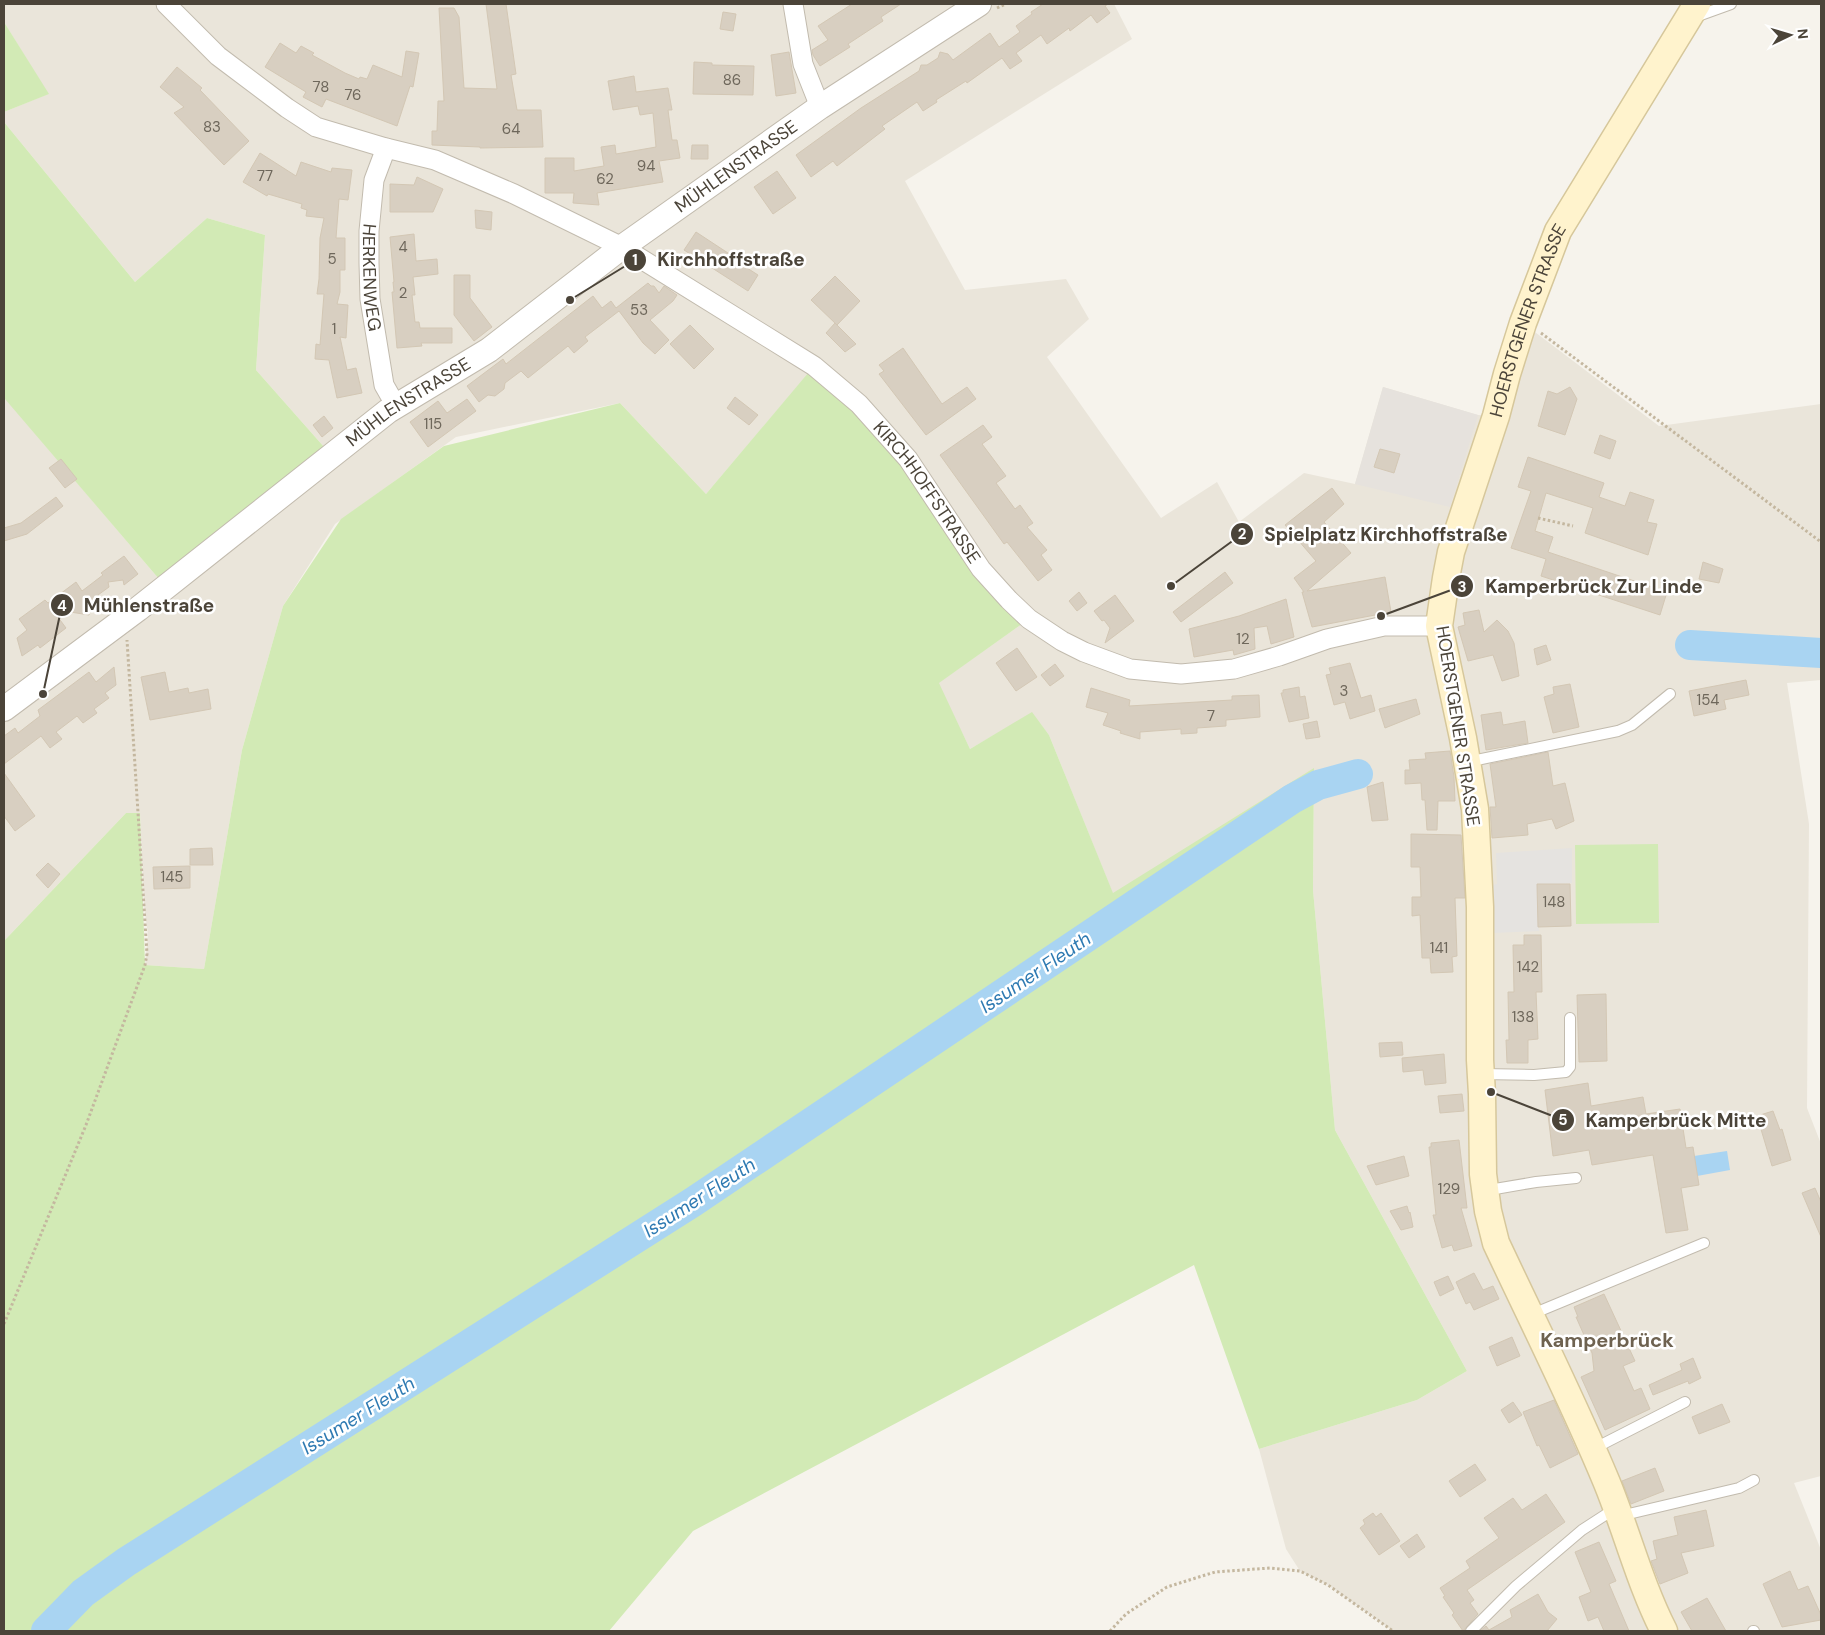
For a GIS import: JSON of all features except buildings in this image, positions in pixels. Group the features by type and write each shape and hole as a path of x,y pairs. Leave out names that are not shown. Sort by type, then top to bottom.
{"main road":[{"name":"HOERSTGENER STRASSE","path":"1664,1631 1651,1606 1592,1450 1496,1243 1488,1211 1483,1174 1480,907 1475,809 1439,626 1451,552 1496,416 1521,332 1558,232 1692,12"}],"street":[{"name":"KIRCHHOFFSTRASSE","path":"166,4 218,56 287,108 316,127 386,148 435,160 514,194 622,247 814,366 860,404 908,459 981,569 1009,600 1029,619 1062,641 1084,652 1130,669 1181,674 1234,669 1280,656 1327,638 1384,626 1439,626"},
{"path":"793,4 803,64 820,107"},
{"name":"MÜHLENSTRASSE","path":"4,709 126,617 396,406 489,350 622,247 820,107 980,4"},
{"name":"HERKENWEG","path":"386,148 374,180 369,231 370,300 384,385 396,406"}],"lane":[{"path":"1692,12 1732,4"},
{"path":"1467,762 1618,731 1632,725 1670,694"},
{"path":"1481,1074 1534,1076 1566,1072 1570,1067 1570,1018"},
{"path":"1485,1188 1495,1189 1576,1178"},
{"path":"1530,1315 1704,1243"},
{"path":"1592,1450 1685,1402"},
{"path":"1471,1631 1523,1580 1582,1530 1617,1512 1739,1488 1754,1480"}],"path":[{"path":"1538,331 1821,542"},
{"path":"1538,518 1573,526"},
{"path":"4,1324 86,1125 146,965 147,954 126,617"},
{"path":"1110,1631 1126,1614 1166,1587 1215,1572 1270,1568 1300,1571 1328,1586 1392,1631"}],"shaded area":[{"path":"4,4 1114,4 1132,39 905,181 965,290 1066,279 1089,319 1047,357 1161,518 1217,482 1239,522 1304,473 1355,484 1383,387 1478,415 1495,416 1523,323 1659,426 1821,404 1821,680 1787,683 1809,824 1807,1108 1821,1144 1821,1476 1794,1483 1821,1550 1821,1631 1393,1631 1328,1585 1300,1571 1286,1549 1259,1449 1417,1400 1467,1371 1335,1130 1313,890 1314,769 1113,894 1049,735 1032,713 970,749 938,683 1029,619 814,367 706,494 620,403 456,437 335,524 283,606 242,750 204,969 145,965 148,935 144,905 140,813 126,813 4,941 5,398 165,586 332,456 256,370 265,235 207,218 135,282 4,122 4,112 48,94 4,22"},
{"path":"1383,387 1478,415 1450,507 1355,484"},
{"path":"1572,848 1572,883 1537,885 1539,931 1494,933 1493,885 1497,884 1496,853"}],"green space":[{"path":"4,22 49,94 4,112"},
{"path":"4,122 135,282 207,218 265,235 256,370 332,456 165,586 4,400"},
{"path":"814,366 859,404 1029,619 939,683 970,749 1032,712 1049,735 1113,893 1314,768 1313,890 1335,1130 1467,1371 1417,1400 1259,1449 1194,1265 693,1531 609,1631 4,1631 4,941 126,813 140,813 145,965 204,969 242,750 283,606 341,519 444,446 620,403 706,494"},
{"path":"1658,844 1659,923 1576,924 1575,845"}],"water":[{"path":"1727,1151 1730,1170 1697,1176 1694,1156"}],"waterway":[{"name":"Issumer Fleuth","path":"1690,645 1821,653"},
{"name":"Issumer Fleuth","path":"46,1631 83,1593 126,1562 693,1202 1292,799 1318,785 1358,774"}],"place":[{"name":"Kirchhoffstraße","path":"570,300"},
{"name":"Spielplatz Kirchhoffstraße","path":"1171,586"},
{"name":"Kamperbrück Zur Linde","path":"1381,616"},
{"name":"Mühlenstraße","path":"43,694"},
{"name":"Kamperbrück Mitte","path":"1491,1092"}],"district":[{"name":"Kamperbrück","path":"1607,1340"}]}
